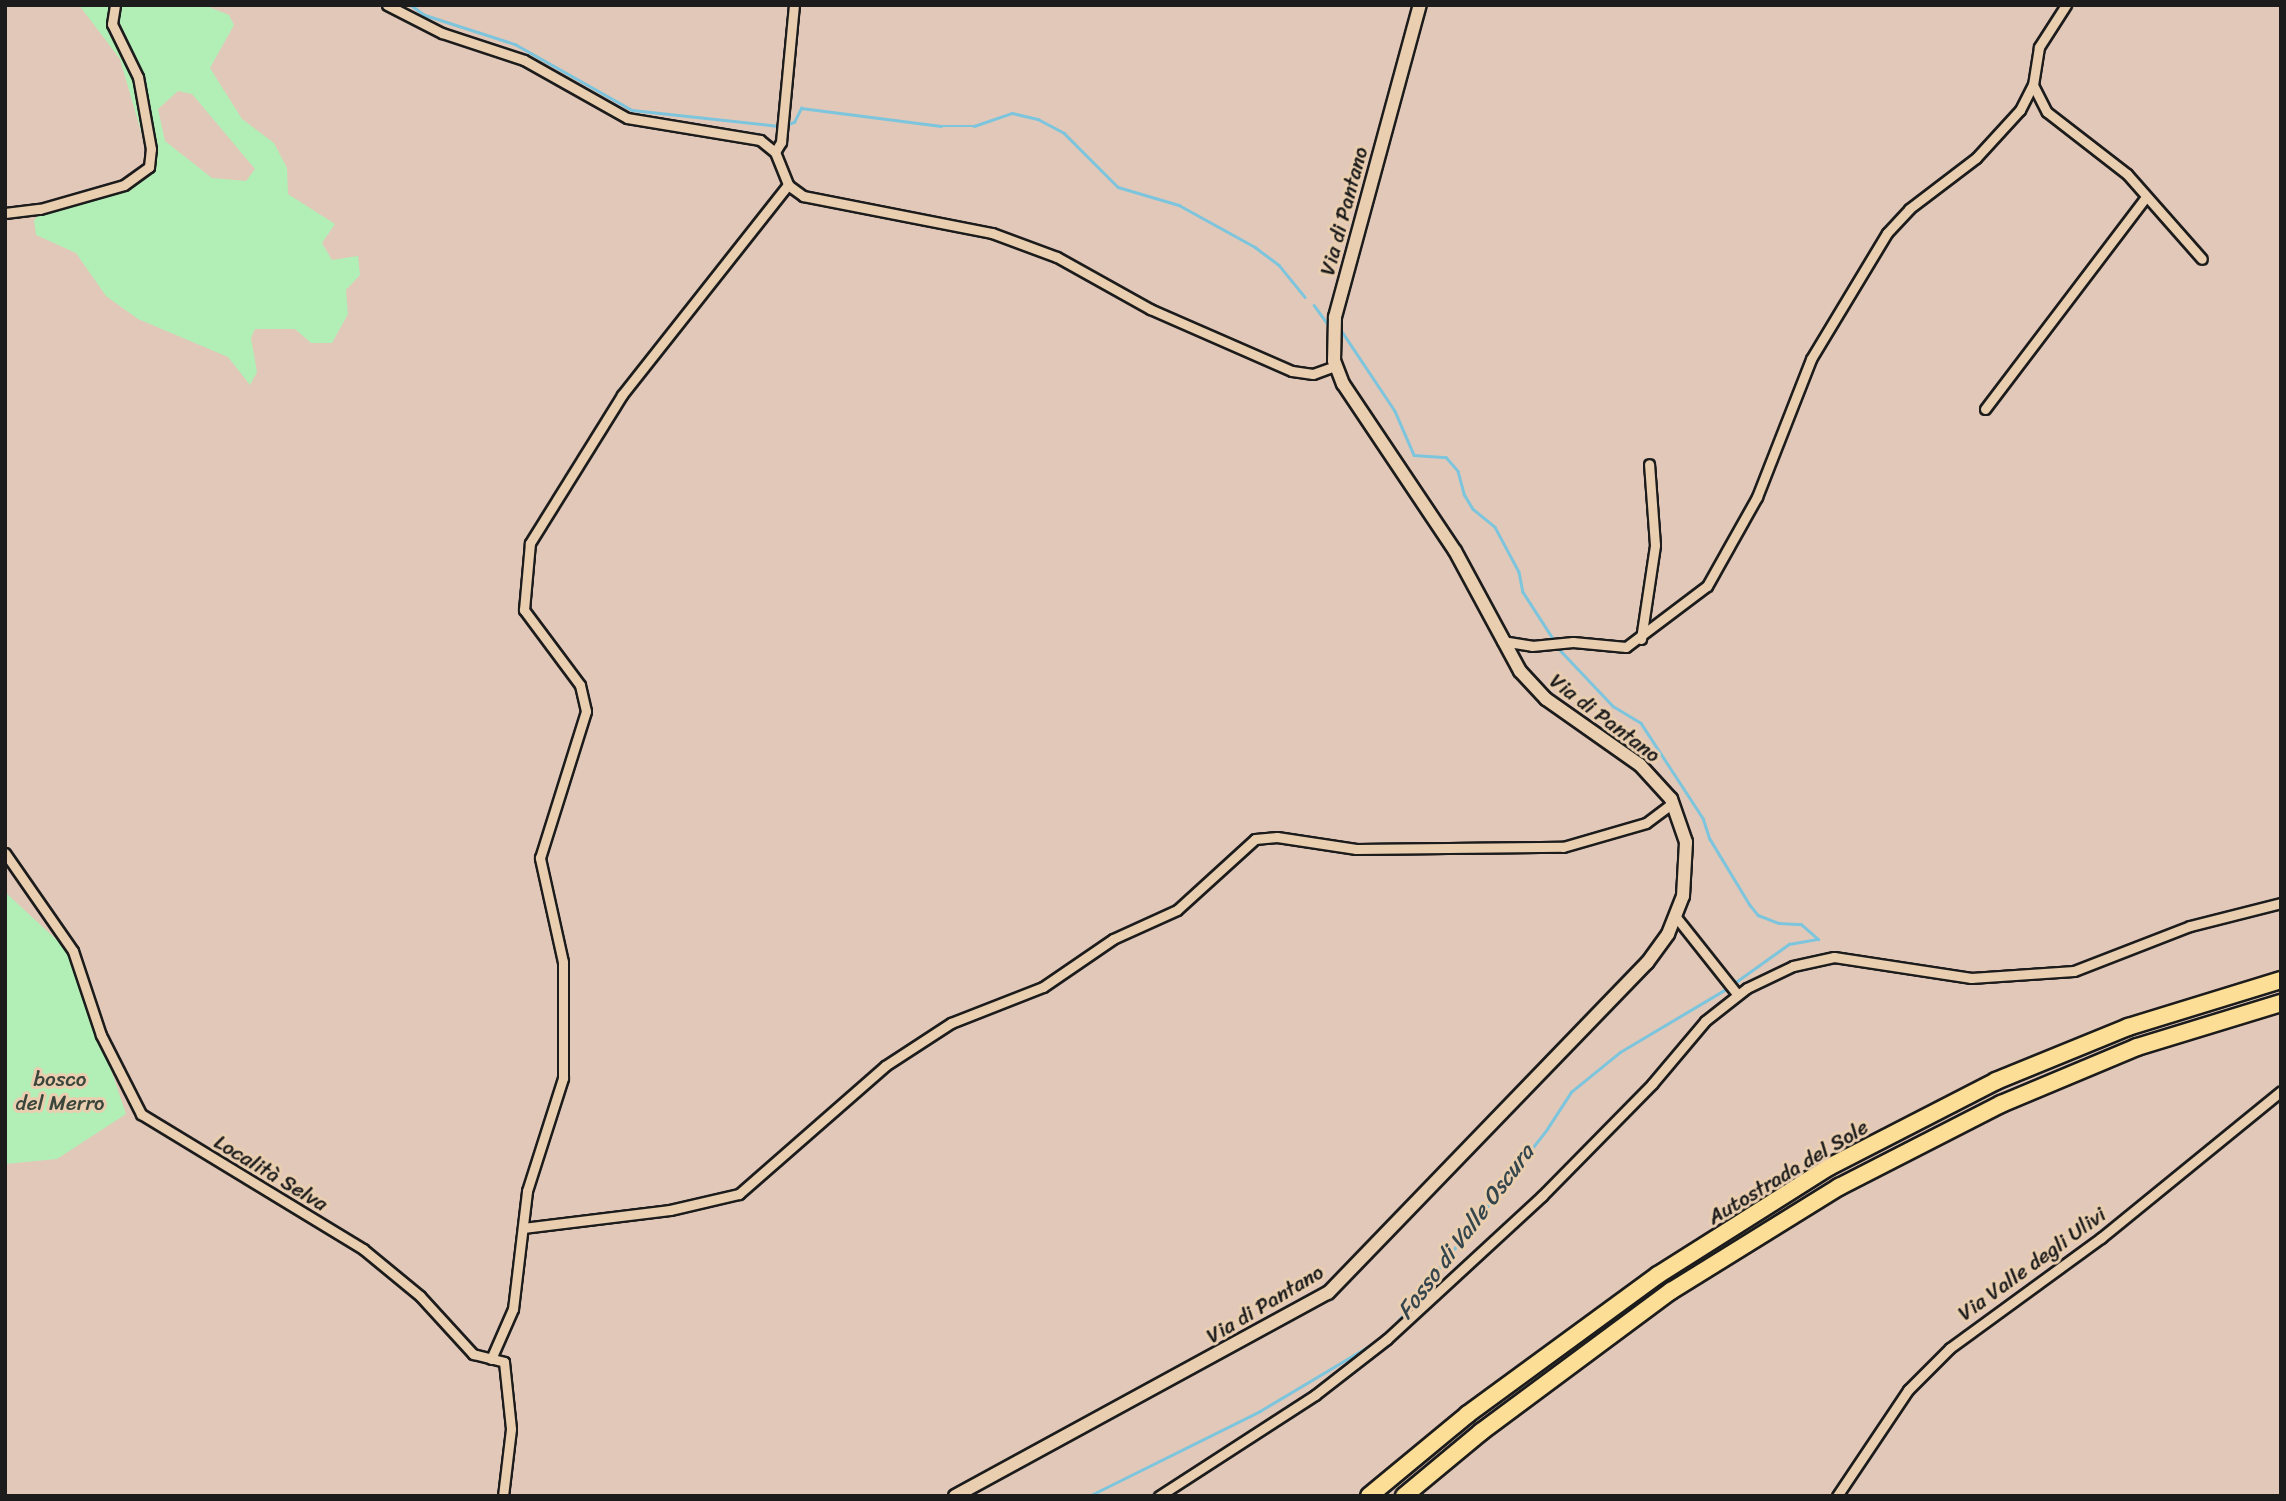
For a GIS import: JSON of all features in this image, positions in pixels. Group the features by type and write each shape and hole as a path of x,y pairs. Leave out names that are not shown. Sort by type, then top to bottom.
{"highway":[{"name":"Autostrada del Sole","path":"1369,1496 1468,1415 1658,1275 1829,1167 1996,1081 2128,1027 2281,980"},
{"name":"Autostrada del Sole","path":"1404,1496 1481,1432 1671,1292 1839,1187 2038,1088 2137,1047 2281,1003"}],"street":[{"path":"5,213 40,209 124,185 149,167 151,149 136,72 111,22 115,5"},
{"path":"387,5 449,36 524,60 627,118 741,134 760,140 775,152 788,185 808,198 1004,237 1057,257 1170,319 1292,371 1313,374 1335,366"},
{"path":"775,152 781,142 794,5"},
{"name":"Via di Pantano","path":"955,1496 1328,1293 1647,963 1676,917 1686,885 1688,855 1673,803 1636,761 1541,695 1501,640 1455,551 1335,366 1331,343 1335,317 1420,5"},
{"path":"1501,640 1524,646 1579,642 1618,648 1642,639 1715,577 1760,490 1811,359 1891,226 1980,154 2020,110 2033,85 2039,47 2066,5"},
{"path":"2033,85 2047,112 2123,170 2202,259"},
{"path":"492,1359 513,1309 529,1184 560,1097 566,1041 561,946 542,878 540,854 582,736 586,711 580,685 524,610 528,549 537,527 618,400 788,185"},
{"path":"1985,410 2146,197"},
{"path":"1642,639 1656,545 1649,464"},
{"path":"523,1228 670,1210 739,1194 894,1060 957,1020 1047,985 1114,939 1177,910 1255,839 1276,838 1356,849 1563,847 1646,823 1673,803"},
{"name":"Località Selva","path":"5,852 73,951 102,1035 141,1114 368,1253 415,1291 473,1354 502,1360 506,1367 511,1447 503,1496"},
{"path":"1159,1496 1315,1395 1398,1330 1542,1196 1653,1084 1702,1024 1737,994 1793,966 1834,957 1965,977 2074,971 2190,926 2281,902"},
{"path":"1676,917 1737,994"},
{"name":"Via Valle degli Ulivi","path":"1837,1496 1908,1390 1950,1348 2101,1238 2281,1091"}],"green space":[{"path":"79,5 204,5 229,15 234,25 210,68 242,119 274,143 287,168 288,194 335,224 322,243 332,260 358,256 360,275 346,290 348,314 332,343 311,343 295,329 255,329 251,338 257,372 250,385 228,357 138,319 106,296 76,253 36,235 34,220 41,212 126,188 144,179 151,166 120,59","holes":["178,91 192,94 255,169 246,181 212,178 165,141 158,109"]},
{"name":"bosco del Merro","path":"5,892 72,954 126,1114 57,1159 5,1164"}],"waterway":[{"path":"411,5 425,15 515,44 632,110 780,126"},
{"path":"786,125 794,122 801,108 941,126 974,126 1012,113 1038,119 1064,133 1118,187 1179,205 1255,247 1279,265 1305,297"},
{"path":"1314,305 1329,326"},
{"path":"1341,330 1395,411 1414,455 1446,457 1458,471 1464,494 1473,509 1495,527 1519,572 1523,592 1561,651 1613,706 1641,723 1703,818 1710,839 1750,905 1758,915 1779,923 1801,924 1818,939"},
{"name":"Fosso di Valle Oscura","path":"1733,984 1789,944 1818,939"},
{"name":"Fosso di Valle Oscura","path":"1392,1329 1547,1129 1571,1092 1620,1052 1728,988"},
{"name":"Fosso di Valle Oscura","path":"1089,1496 1260,1411 1379,1340"}]}
